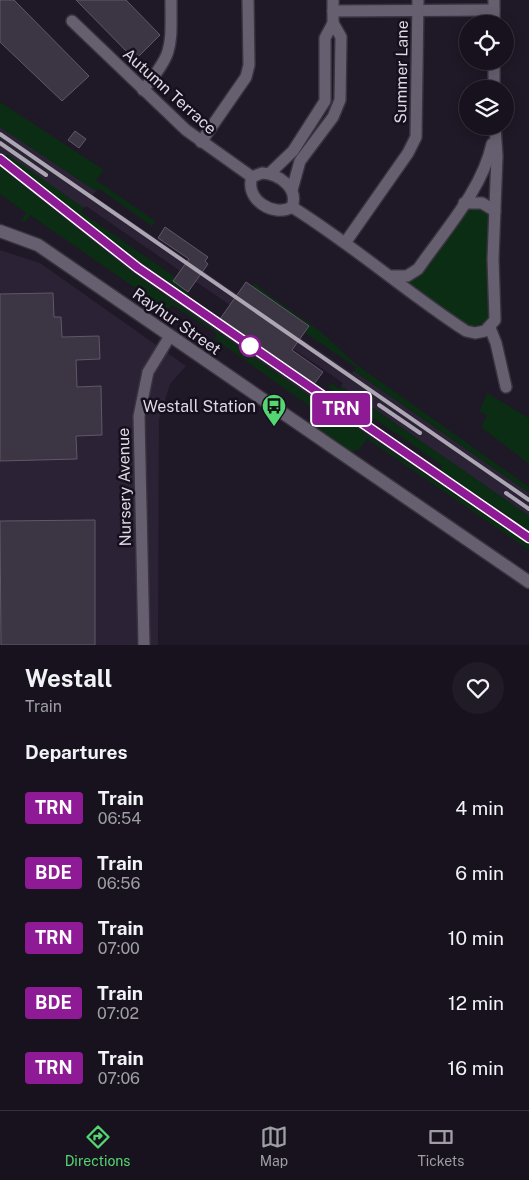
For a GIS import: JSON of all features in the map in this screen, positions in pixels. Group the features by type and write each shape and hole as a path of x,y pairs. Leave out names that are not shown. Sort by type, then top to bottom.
{"main road":[{"name":"Rayhur Street","path":"0,230 38,244 529,582"}],"street":[{"path":"143,90 169,54 171,42 171,0"},
{"path":"201,142 244,82 248,71 248,0"},
{"path":"270,173 293,151 297,141 325,101 325,38 333,23 333,5 494,5"},
{"name":"Summer Lane","path":"345,243 408,154 416,137 418,5"},
{"name":"Autumn Terrace","path":"72,21 143,90 201,142 252,177"},
{"path":"292,190 280,178 270,173 262,173 252,177 253,193 262,204 276,211 283,211 292,207 294,202 292,190 300,161 334,116 340,100 341,37 333,23"},
{"path":"392,276 402,277 415,272 464,202 486,166 494,135"},
{"path":"495,135 497,156 493,259 495,314 490,328 498,350 506,388"},
{"path":"464,202 482,203 495,211"},
{"path":"292,207 392,276 404,288 466,331 480,333 490,328"},
{"name":"Nursery Avenue","path":"144,645 139,416 148,372 170,336"}],"shaded area":[{"path":"0,127 96,191 93,195 352,373 354,371 529,493 529,516 341,386 343,383 86,206 84,208 7,155 6,157 76,214 188,296 186,299 438,472 440,470 529,530 529,544 309,396 133,273 76,230 0,167"},
{"path":"0,250 40,263 186,366 170,384 159,420 158,645 0,645"}],"green space":[{"path":"0,102 104,170 96,180 155,221 152,226 98,188 96,191 0,127"},
{"path":"7,154 84,208 81,212 175,277 173,281 189,294 188,296 76,214 6,157"},
{"path":"0,167 133,273 309,396 529,544 529,550 367,439 359,450 351,451 314,426 322,415 215,339 216,333 172,305 167,310 30,215 25,222 21,220 26,213 0,194"},
{"path":"476,206 488,213 490,217 492,314 487,325 470,329 404,280 466,208"},
{"path":"255,283 321,332 357,365 529,487 529,493 354,371 356,367 304,332 252,287"},
{"path":"331,383 339,389 341,386 529,516 529,530 440,470 442,465 328,387"},
{"path":"487,393 529,418 529,464 481,427 487,415 479,412"}],"building":[{"path":"0,0 14,0 89,76 62,101 0,42"},
{"path":"76,0 126,0 160,35 135,60"},
{"path":"75,131 86,139 79,148 68,140"},
{"path":"165,227 208,257 205,261 208,264 188,292 173,281 189,259 158,238"},
{"path":"246,282 309,326 292,350 323,372 314,384 220,319"},
{"path":"53,293 54,317 61,317 62,337 99,336 100,359 76,360 77,387 101,386 102,435 76,436 77,459 0,461 0,294"},
{"path":"95,520 95,645 1,645 0,521"}],"railway":[{"path":"0,134 529,500"},
{"path":"0,143 46,175"},
{"path":"0,159 138,269 529,538"},
{"path":"379,405 420,433"},
{"path":"506,493 529,509"}],"train":[{"name":"TRN","path":"0,159 107,246 529,538"}],"place":[{"name":"Westall Station","path":"274,427"}]}
